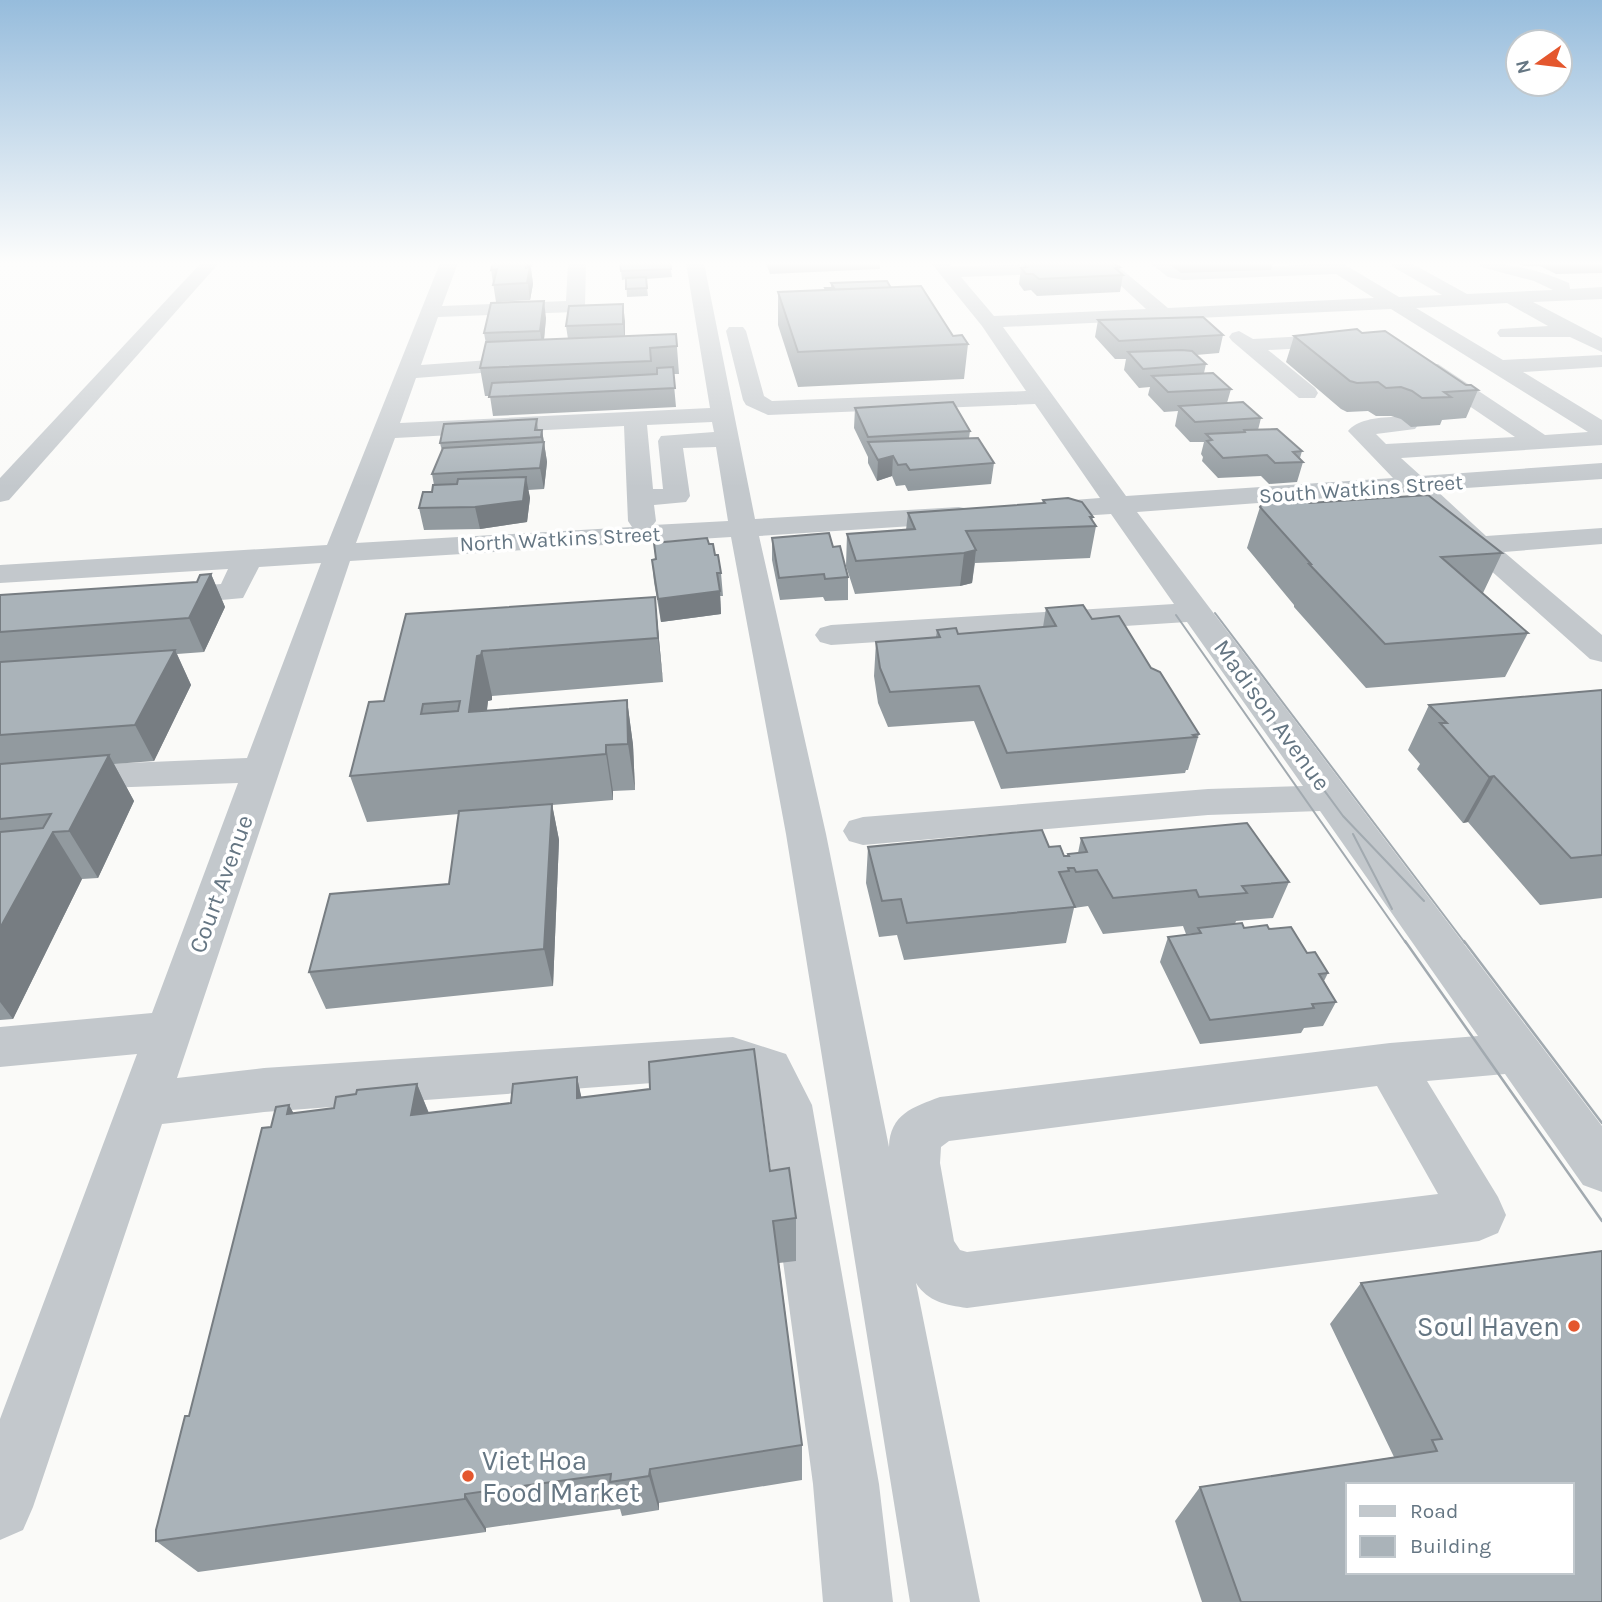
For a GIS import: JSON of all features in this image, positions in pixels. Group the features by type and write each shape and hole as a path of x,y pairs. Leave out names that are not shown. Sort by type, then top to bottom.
{"street":[{"path":"0,494 142,338"},
{"name":"Court Avenue","path":"0,1507 10,1452 143,1104 339,552 421,338"},
{"path":"709,338 743,528 806,834 945,1602"},
{"name":"Madison Avenue","path":"1000,338 1119,506 1602,1168"},
{"path":"1239,338 1307,393"},
{"path":"1451,338 1602,430"},
{"path":"1586,338 1602,346"},
{"path":"1248,345 1364,339"},
{"path":"711,347 754,400 768,408 1042,397"},
{"path":"1410,356 1539,443"},
{"path":"1498,367 1591,362 1602,374"},
{"path":"408,372 545,363"},
{"path":"385,431 635,418 725,426"},
{"path":"635,418 643,534"},
{"path":"1464,422 1505,420"},
{"path":"1407,424 1364,428 1360,431 1479,545 1602,652"},
{"path":"641,498 677,496 670,441 725,426"},
{"path":"1380,452 1602,438"},
{"name":"South Watkins Street","path":"1119,506 1602,471"},
{"name":"North Watkins Street","path":"0,573 1119,506"},
{"path":"1479,545 1602,536"},
{"path":"136,598 232,592 248,558"},
{"path":"831,635 1198,612"},
{"path":"0,784 78,777 262,770"},
{"path":"863,831 1209,802 1332,798"},
{"path":"0,1047 168,1031"},
{"path":"1390,1064 1479,1215 968,1280 944,1276 928,1251 914,1163 915,1135 940,1120 1390,1064 1517,1054"},
{"path":"143,1104 264,1090 733,1057 769,1069 787,1105 846,1484 858,1602"}],"building":[{"path":"676,338 677,346 650,348 651,361 480,368 486,342"},
{"path":"793,338 964,338 968,344 798,352"},
{"path":"1116,338 1175,338 1119,341"},
{"path":"1296,338 1395,338 1466,385 1478,390 1444,392 1451,397 1422,398 1401,387 1386,388 1378,382 1350,381"},
{"path":"1192,351 1206,364 1143,369 1128,352"},
{"path":"673,367 675,388 489,397 492,383 657,374 657,368"},
{"path":"1213,373 1231,389 1168,392 1152,376"},
{"path":"953,402 970,431 868,437 855,408"},
{"path":"1243,402 1261,418 1195,422 1179,406"},
{"path":"537,419 535,430 542,430 541,437 440,443 444,424"},
{"path":"1277,429 1302,451 1293,452 1303,462 1275,463 1267,455 1223,458 1207,441 1212,440 1206,434 1245,432 1244,430"},
{"path":"978,438 994,463 910,470 906,464 898,465 893,456 878,460 868,442"},
{"path":"544,442 540,468 432,474 443,448"},
{"path":"526,477 523,501 475,507 419,508 423,492 432,492 433,485 457,484 458,479"},
{"path":"1428,495 1502,553 1441,557 1528,633 1385,644 1309,564 1260,507 1263,503 1276,501 1305,499 1309,503"},
{"path":"1068,498 1082,502 1096,526 966,531 976,550 856,561 847,534 915,529 908,513 1045,503 1043,500"},
{"path":"829,533 833,547 840,546 848,577 825,579 824,574 779,578 772,538"},
{"path":"707,538 709,544 713,544 715,555 718,555 720,591 658,599 652,560 656,559 654,543"},
{"path":"211,574 189,618 0,632 0,595 197,582 200,575"},
{"path":"655,597 658,638 482,651 481,655 477,656 469,712 627,700 628,744 606,745 606,754 350,776 369,702 384,701 406,614","holes":["460,701 458,711 421,714 423,704"]},
{"path":"1083,605 1092,619 1119,616 1151,668 1160,672 1199,734 1193,735 1196,737 1007,753 979,686 890,692 880,668 876,642 940,637 937,630 956,628 958,634 1056,626 1046,608"},
{"path":"175,650 135,725 0,735 0,662"},
{"path":"1602,690 1602,855 1571,858 1494,776 1489,777 1440,723 1447,723 1429,705"},
{"path":"109,755 69,831 53,832 0,928 0,832 43,828 51,814 0,819 0,764"},
{"path":"552,804 544,949 309,972 330,894 449,884 459,811"},
{"path":"1247,823 1289,882 1242,886 1247,893 1199,897 1196,890 1113,898 1097,870 1076,872 1074,868 1068,868 1069,871 1059,872 1075,907 907,923 901,899 882,901 868,847 1042,830 1049,847 1060,846 1064,856 1069,856 1068,854 1087,852 1081,838"},
{"path":"1242,923 1244,928 1267,925 1269,929 1291,927 1307,953 1315,952 1328,973 1319,974 1336,1002 1312,1004 1314,1008 1210,1020 1168,937 1201,933 1198,928"},
{"path":"754,1049 770,1171 789,1168 796,1218 773,1221 802,1445 650,1469 649,1476 610,1482 611,1474 465,1494 465,1499 156,1541 156,1530 185,1416 189,1416 262,1128 271,1127 276,1107 289,1105 287,1114 334,1108 336,1097 356,1094 357,1090 417,1084 411,1115 511,1103 513,1084 577,1077 577,1098 650,1089 649,1062"},
{"path":"1602,1251 1602,1602 1241,1602 1200,1487 1437,1451 1432,1440 1442,1439 1361,1283"}],"tram line":[{"path":"1215,613 1465,943"},
{"path":"1176,615 1406,943"},
{"path":"1241,677 1343,816 1424,901"},
{"path":"1353,834 1392,909"},
{"path":"1405,941 1602,1221"},
{"path":"1464,941 1602,1123"}],"place":[{"name":"Soul Haven","path":"1574,1326"},
{"name":"Viet Hoa Food Market","path":"468,1476"}]}
